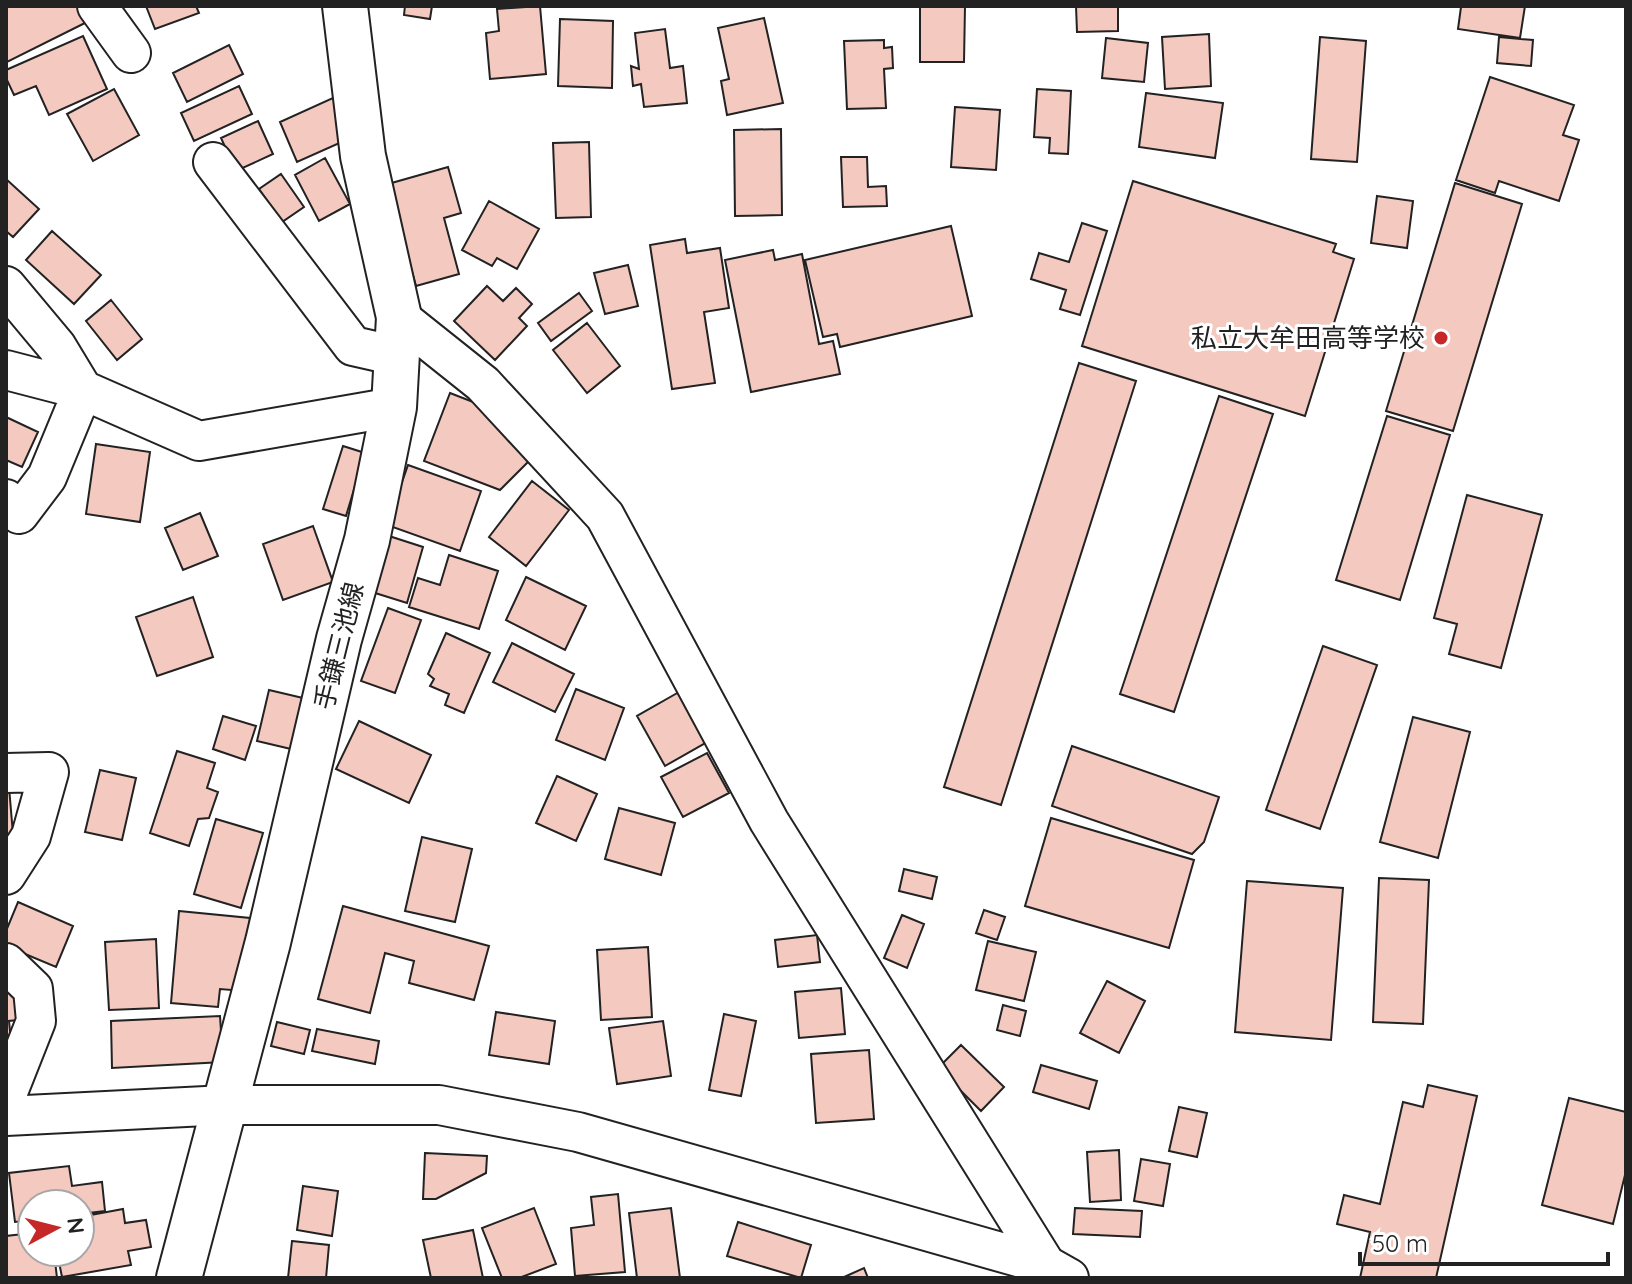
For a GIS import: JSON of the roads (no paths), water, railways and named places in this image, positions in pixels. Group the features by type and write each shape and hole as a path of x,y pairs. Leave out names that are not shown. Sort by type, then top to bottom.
{"main road":[{"name":"手鎌三池線","path":"179,1278 268,942 339,639 367,540 394,407 398,337 363,156 345,6"}],"street":[{"path":"97,6 131,53"},
{"path":"213,162 353,346 398,337 483,384 605,516 769,821 1057,1272"},
{"path":"6,286 57,347 83,390"},
{"path":"6,370 83,390 199,441 394,407"},
{"path":"6,499 19,514 47,477 83,390"},
{"path":"6,773 49,772 31,836 6,875"},
{"path":"6,963 33,989 36,1021 6,1097"},
{"path":"6,1116 226,1105 439,1105 578,1132 1057,1272"}],"place":[{"name":"私立大牟田高等学校","path":"1441,338"}]}
